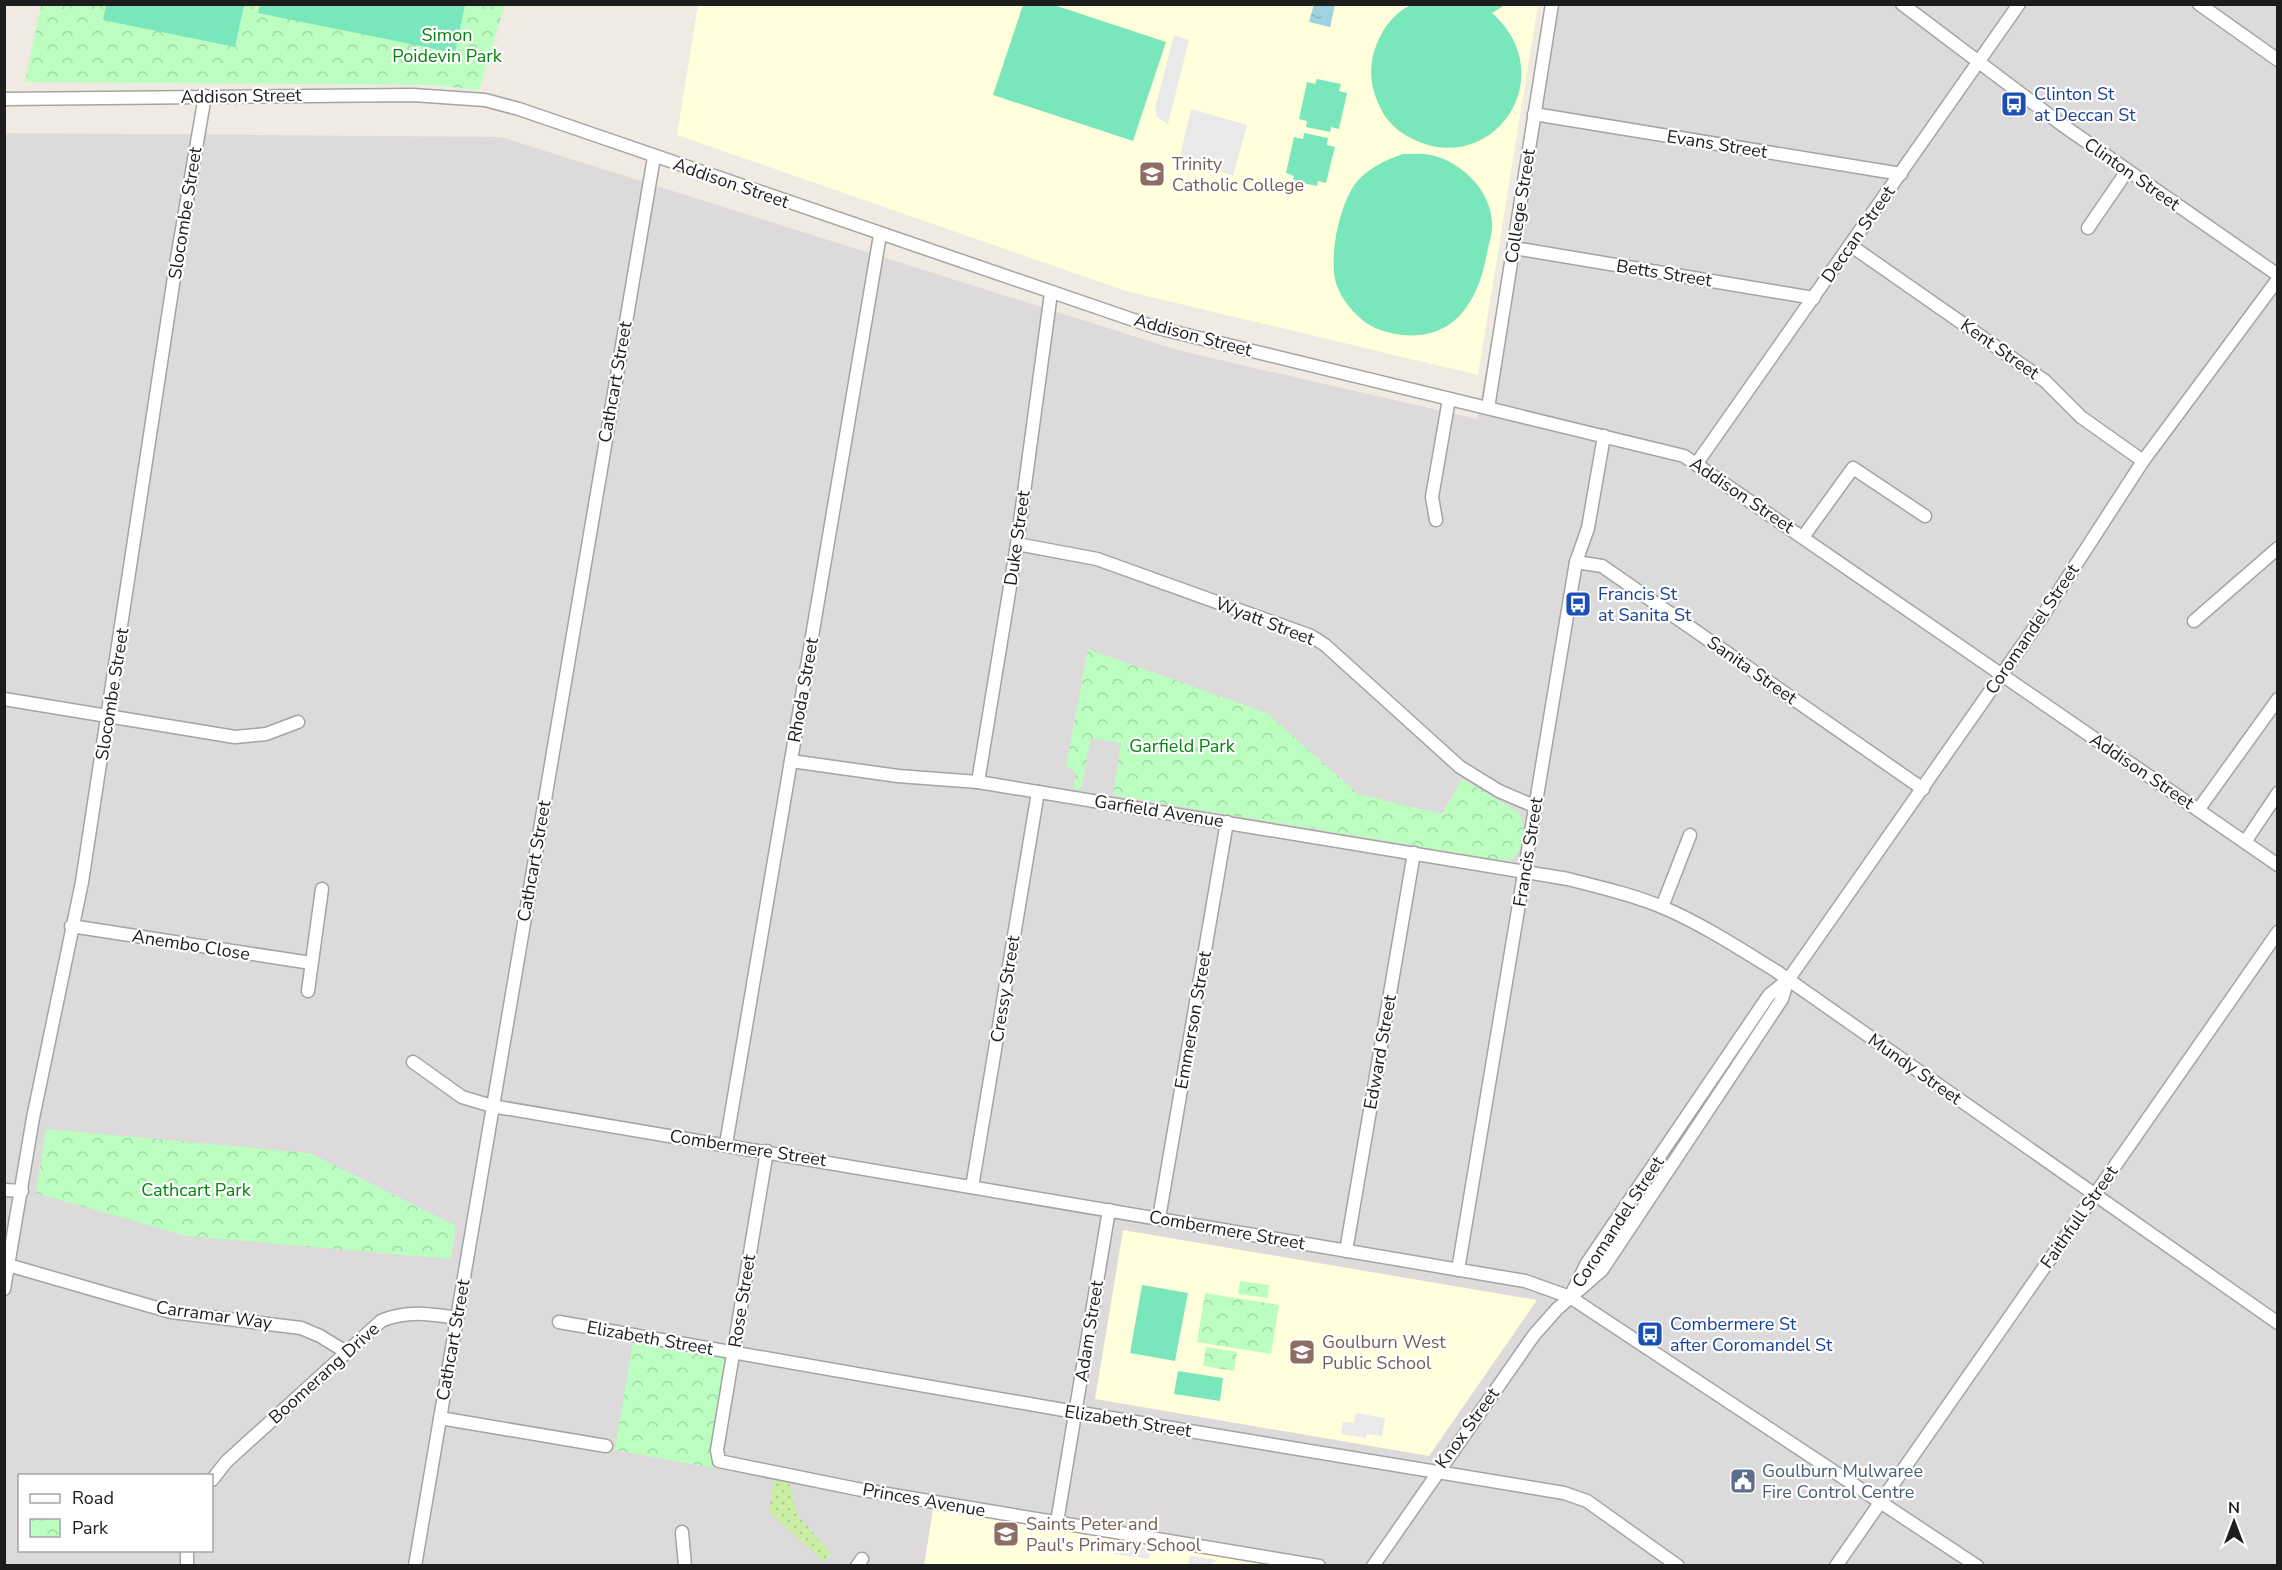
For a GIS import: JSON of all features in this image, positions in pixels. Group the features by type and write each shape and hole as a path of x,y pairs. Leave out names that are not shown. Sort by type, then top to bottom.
{"street":[{"name":"College Street","path":"1488,408 1552,4"},
{"name":"Clinton Street","path":"1902,4 1978,63 2277,277"},
{"name":"Deccan Street","path":"1697,463 2019,4"},
{"path":"2199,4 2277,60"},
{"name":"Addison Street","path":"4,99 413,95 485,100 1154,327 1684,456 2277,865"},
{"name":"Slocombe Street","path":"4,1289 33,1118 82,882 109,718 176,264 204,96"},
{"name":"Evans Street","path":"1534,114 1900,174"},
{"name":"Cathcart Street","path":"415,1566 654,157"},
{"path":"2088,228 2127,171"},
{"name":"Rhoda Street","path":"726,1144 880,235"},
{"name":"Kent Street","path":"1850,245 2045,381 2081,417 2143,461"},
{"name":"Betts Street","path":"1514,248 1814,298"},
{"name":"Coromandel Street","path":"1570,1297 1587,1263 1769,995 1788,980 2002,676 2143,461 2277,277"},
{"name":"Duke Street","path":"978,783 1017,544 1051,293"},
{"path":"1436,520 1432,497 1449,399"},
{"name":"Francis Street","path":"1458,1270 1576,562 1588,528 1604,436"},
{"path":"1803,537 1852,468 1925,516"},
{"name":"Wyatt Street","path":"1017,544 1097,558 1311,636 1325,645 1460,767 1498,791 1534,807"},
{"path":"2194,621 2277,548"},
{"name":"Sanita Street","path":"1576,562 1602,566 1923,789"},
{"path":"4,699 235,737 266,734 298,722"},
{"path":"2198,810 2277,699"},
{"name":"Garfield Avenue","path":"791,761 1038,792 1525,872"},
{"name":"Cressy Street","path":"972,1187 1038,792"},
{"path":"2245,842 2277,793"},
{"name":"Emmerson Street","path":"1159,1218 1227,822"},
{"path":"1662,907 1690,835"},
{"name":"Edward Street","path":"1346,1251 1414,854"},
{"name":"Mundy Street","path":"1525,872 1612,890 1662,907 1721,937 1788,980 2277,1323"},
{"path":"308,991 322,889"},
{"name":"Anembo Close","path":"72,926 311,963"},
{"name":"Faithfull Street","path":"1836,1566 2277,932"},
{"name":"Coromandel Street","path":"1570,1297 1602,1270 1782,999 1788,980"},
{"path":"1726,1058 1738,1066"},
{"name":"Combermere Street","path":"412,1062 462,1097 492,1106 1525,1281 1570,1297 1977,1566"},
{"path":"1680,1126 1693,1134"},
{"name":"Rose Street","path":"717,1450 767,1151"},
{"path":"4,1190 22,1191"},
{"path":"1633,1196 1646,1204"},
{"name":"Adam Street","path":"1057,1522 1109,1210"},
{"name":"Carramar Way","path":"8,1265 171,1312 301,1328 321,1336 346,1352"},
{"name":"Knox Street","path":"1373,1566 1436,1472 1534,1335 1570,1297"},
{"name":"Boomerang Drive","path":"213,1479 226,1462 381,1321 397,1314 414,1312 458,1318"},
{"name":"Elizabeth Street","path":"559,1322 1075,1412 1564,1493 1587,1501 1678,1566"},
{"path":"440,1418 606,1446"},
{"name":"Princes Avenue","path":"717,1450 719,1461 725,1464 1319,1566"},
{"path":"682,1532 685,1566"}],"shaded area":[{"name":"Trinity Catholic College","path":"698,5 1538,5 1478,375 1126,291 677,135"},
{"path":"1552,5 2277,5 2277,1565 5,1566 5,133 501,137 1181,351 1477,419"},
{"path":"1174,35 1189,40 1168,124 1157,117 1155,108"},
{"path":"1191,109 1247,125 1233,176 1180,156"},
{"name":"Goulburn West Public School","path":"1123,1230 1537,1300 1429,1456 1095,1399"},
{"path":"1356,1413 1385,1418 1382,1436 1367,1434 1366,1438 1341,1434 1343,1422 1354,1423"},
{"name":"Saints Peter and Paul's Primary School","path":"933,1509 1270,1565 924,1566"},
{"path":"1101,1541 1151,1548 1149,1559 1109,1553"},
{"path":"1190,1556 1218,1560 1209,1565 1188,1565"}],"green space":[{"path":"106,4 244,5 235,47 103,20"},
{"path":"260,4 465,5 455,53 258,13"},
{"path":"1414,4 1505,5 1492,13 1512,38 1521,64 1520,90 1510,113 1493,132 1471,144 1445,148 1417,141 1402,133 1386,118 1377,100 1371,75 1377,44 1392,19"},
{"name":"Simon Poidevin Park","path":"41,5 505,5 479,90 434,85 25,82"},
{"path":"1023,5 1054,5 1166,42 1133,141 993,95"},
{"path":"1317,79 1341,84 1339,91 1347,93 1339,129 1331,127 1330,132 1306,127 1307,121 1299,119 1307,82 1315,84"},
{"path":"1304,133 1328,138 1327,145 1335,147 1326,183 1318,181 1317,186 1293,181 1294,176 1286,173 1294,137 1303,139"},
{"path":"1403,154 1431,155 1454,164 1474,180 1491,213 1492,232 1483,270 1471,300 1451,323 1438,331 1422,335 1391,333 1375,328 1361,319 1344,300 1334,275 1337,230 1341,214 1353,187 1370,170"},
{"name":"Garfield Park","path":"1088,649 1267,713 1358,794 1442,814 1462,779 1517,811 1523,823 1523,837 1519,851 1510,861 1501,860 1113,795 1121,743 1091,738 1081,789 1073,789 1076,772 1066,766"},
{"name":"Cathcart Park","path":"46,1129 310,1153 456,1226 451,1259 186,1236 36,1193"},
{"path":"1240,1281 1269,1285 1268,1298 1238,1294"},
{"path":"1142,1285 1188,1293 1175,1361 1130,1353"},
{"path":"1205,1293 1279,1305 1271,1354 1197,1342"},
{"path":"633,1341 718,1355 724,1360 726,1367 711,1455 713,1468 615,1450"},
{"path":"1206,1347 1237,1352 1234,1371 1203,1366"},
{"path":"1178,1371 1223,1378 1220,1401 1174,1394"},
{"path":"774,1479 789,1483 798,1516 831,1553 824,1562 769,1512"}],"water":[{"path":"1314,4 1335,5 1330,27 1309,22"}],"place":[{"name":"Clinton St at Deccan St","path":"2014,104"},
{"name":"Trinity Catholic College","path":"1152,174"},
{"name":"Francis St at Sanita St","path":"1578,604"},
{"name":"Combermere St after Coromandel St","path":"1650,1334"},
{"name":"Goulburn West Public School","path":"1302,1352"},
{"name":"Goulburn Mulwaree Fire Control Centre","path":"1743,1481"},
{"name":"Saints Peter and Paul's Primary School","path":"1006,1534"}]}
